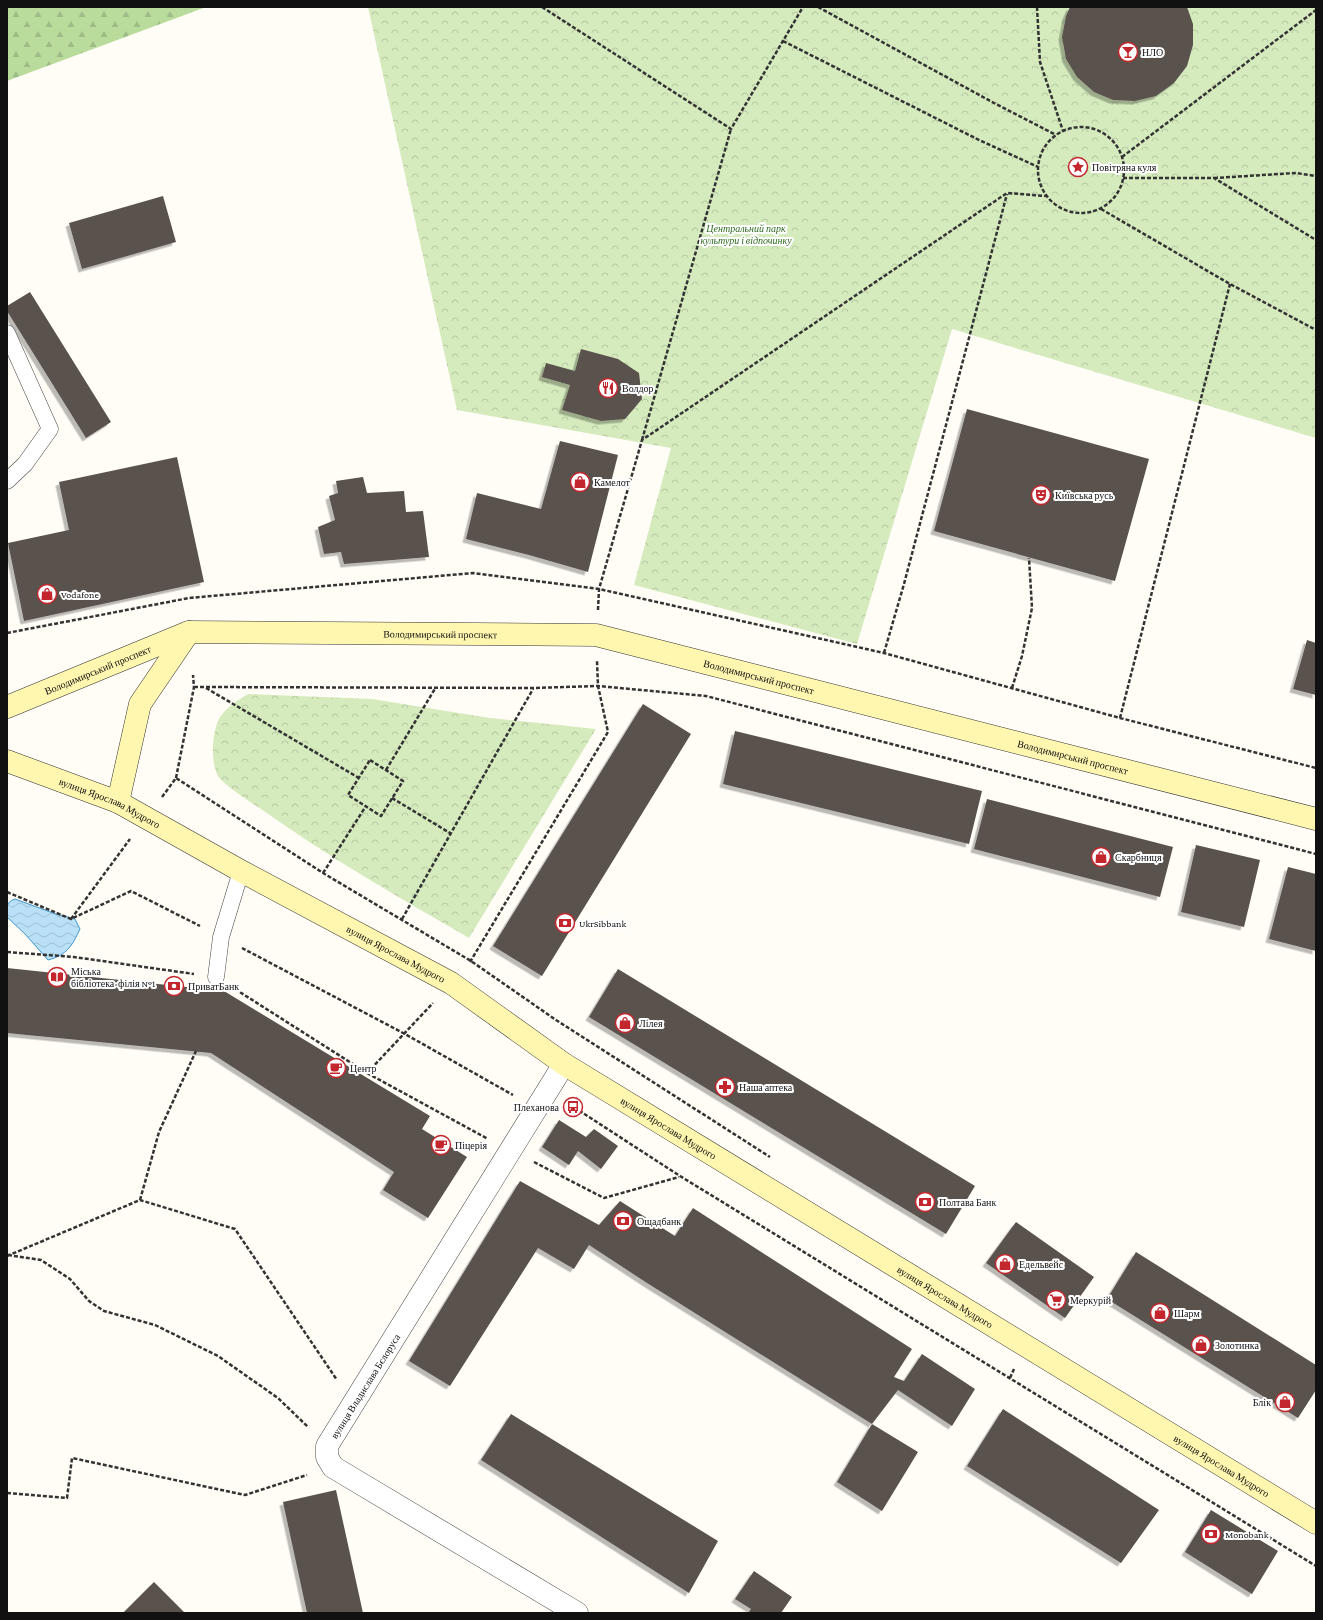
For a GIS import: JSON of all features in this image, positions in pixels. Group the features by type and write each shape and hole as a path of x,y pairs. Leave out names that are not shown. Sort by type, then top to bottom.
{"main road":[{"name":"Володимирський проспект","path":"7,707 189,632 596,635 1316,819"},
{"path":"118,802 140,704 189,632"},
{"name":"вулиця Ярослава Мудрого","path":"7,761 118,802 241,871 451,984 564,1064 1316,1523"}],"street":[{"name":"вулиця Владислава Бєлоруса","path":"333,1467 327,1457 327,1446 564,1064"},
{"path":"333,1467 577,1613"}],"lane":[{"path":"7,333 50,429 25,464 7,481"},
{"path":"216,977 221,937 241,871"}],"path":[{"path":"542,7 731,129"},
{"path":"642,440 731,129 803,7"},
{"path":"818,7 1056,135"},
{"path":"1037,7 1040,62 1063,131"},
{"path":"1122,157 1316,10"},
{"path":"783,41 978,140 1038,167"},
{"path":"1078,127 1092,128 1105,134 1116,145 1122,157 1124,178 1121,188 1112,201 1101,209 1081,213 1070,212 1057,206 1046,196 1040,184 1038,167 1041,153 1051,139 1056,135 1063,131 1078,127"},
{"path":"1124,178 1214,178 1296,173 1316,176"},
{"path":"1214,178 1316,240"},
{"path":"884,653 1007,193"},
{"path":"1101,209 1230,284 1316,330"},
{"path":"1120,718 1230,284"},
{"path":"1012,688 1022,656 1032,608 1029,558"},
{"path":"189,598 189,632"},
{"path":"176,778 194,687 192,671"},
{"path":"194,687 533,688 598,686 706,696 1316,854"},
{"path":"205,687 359,778"},
{"path":"386,770 436,687"},
{"path":"402,919 533,688"},
{"path":"370,760 403,781 381,816 348,795 359,778 370,760"},
{"path":"392,798 450,833"},
{"path":"323,872 366,806"},
{"path":"7,892 71,919 131,891 405,1034 514,1096 548,1090 687,1181 1316,1566"},
{"path":"7,952 74,957 216,977"},
{"path":"140,1200 159,1132 196,1051"},
{"path":"7,1255 140,1200 235,1229 353,1405"},
{"path":"7,1255 41,1260 70,1279 89,1301 104,1310 155,1325 218,1356 278,1398 327,1446"},
{"path":"7,1493 67,1498 72,1458 245,1495 333,1467"}],"green space":[{"path":"7,7 206,7 7,81"},
{"name":"Центральний парк культури і відпочинку","path":"368,7 1316,7 1316,438 952,329 857,644 634,585 671,448 457,410"},
{"path":"248,694 372,699 490,718 596,729 469,938 337,860 244,798 218,776 215,770 213,754 217,723 226,710"}],"water":[{"path":"15,899 53,913 75,919 80,929 68,949 55,958 48,960 25,934 7,917 8,904"}],"building":[{"name":"НЛО","path":"1070,7 1187,7 1193,24 1193,45 1187,66 1174,83 1156,96 1135,101 1113,100 1094,92 1077,77 1066,59 1062,37 1066,16"},
{"path":"163,196 176,242 82,269 69,223"},
{"path":"30,292 111,422 86,438 7,311 7,306"},
{"path":"581,349 618,359 639,373 642,399 625,419 601,421 562,410 570,385 542,377 546,363 575,371"},
{"name":"Київська русь","path":"967,409 1149,459 1115,581 934,531"},
{"name":"Камелот","path":"560,441 618,455 588,572 466,539 477,493 541,509"},
{"path":"177,457 204,582 24,621 8,543 69,530 59,482"},
{"path":"363,477 367,493 404,491 406,512 423,511 429,557 344,564 341,552 324,554 318,527 335,520 329,496 338,493 336,481"},
{"path":"1307,640 1316,643 1316,695 1293,689"},
{"path":"643,704 691,734 542,976 493,946"},
{"path":"735,731 982,791 969,844 723,784"},
{"path":"987,799 1173,847 1160,897 974,849"},
{"path":"1196,845 1260,860 1244,927 1181,912"},
{"path":"1288,867 1316,874 1316,951 1269,939"},
{"path":"7,968 224,991 430,1116 422,1129 467,1157 428,1218 383,1190 394,1172 211,1053 7,1033"},
{"path":"618,969 975,1186 946,1234 589,1017"},
{"path":"559,1120 586,1137 594,1129 618,1146 601,1169 578,1151 569,1165 542,1147"},
{"path":"520,1181 599,1225 620,1201 675,1236 693,1208 912,1349 894,1377 904,1381 922,1354 975,1389 952,1426 898,1390 872,1424 589,1245 574,1269 538,1248 450,1386 409,1361"},
{"path":"1016,1222 1094,1277 1065,1318 986,1263"},
{"path":"1136,1252 1316,1365 1316,1390 1298,1418 1107,1299"},
{"path":"1003,1409 1159,1510 1121,1563 967,1466"},
{"path":"511,1414 718,1541 689,1593 481,1460"},
{"path":"872,1424 918,1452 882,1511 837,1482"},
{"path":"336,1490 363,1613 307,1613 283,1502"},
{"path":"1211,1510 1278,1551 1252,1594 1185,1552"},
{"path":"754,1571 792,1597 781,1613 748,1613 751,1609 735,1599"},
{"path":"154,1582 185,1613 123,1613"}],"place":[{"name":"НЛО","path":"1128,52"},
{"name":"Повітряна куля","path":"1078,167"},
{"name":"Волдор","path":"608,388"},
{"name":"Камелот","path":"580,482"},
{"name":"Київська русь","path":"1041,495"},
{"name":"Vodafone","path":"47,594"},
{"name":"Скарбниця","path":"1101,857"},
{"name":"UkrSibbank","path":"565,923"},
{"name":"Міська бібліотека-філія №1","path":"57,977"},
{"name":"ПриватБанк","path":"174,986"},
{"name":"Лілея","path":"625,1023"},
{"name":"Центр","path":"336,1068"},
{"name":"Наша аптека","path":"725,1087"},
{"name":"Плеханова","path":"573,1107"},
{"name":"Піцерія","path":"441,1145"},
{"name":"Полтава Банк","path":"925,1202"},
{"name":"Ощадбанк","path":"623,1221"},
{"name":"Едельвейс","path":"1005,1264"},
{"name":"Меркурій","path":"1056,1300"},
{"name":"Шарм","path":"1160,1313"},
{"name":"Золотинка","path":"1201,1345"},
{"name":"Блік","path":"1285,1402"},
{"name":"Monobank","path":"1211,1534"}]}
